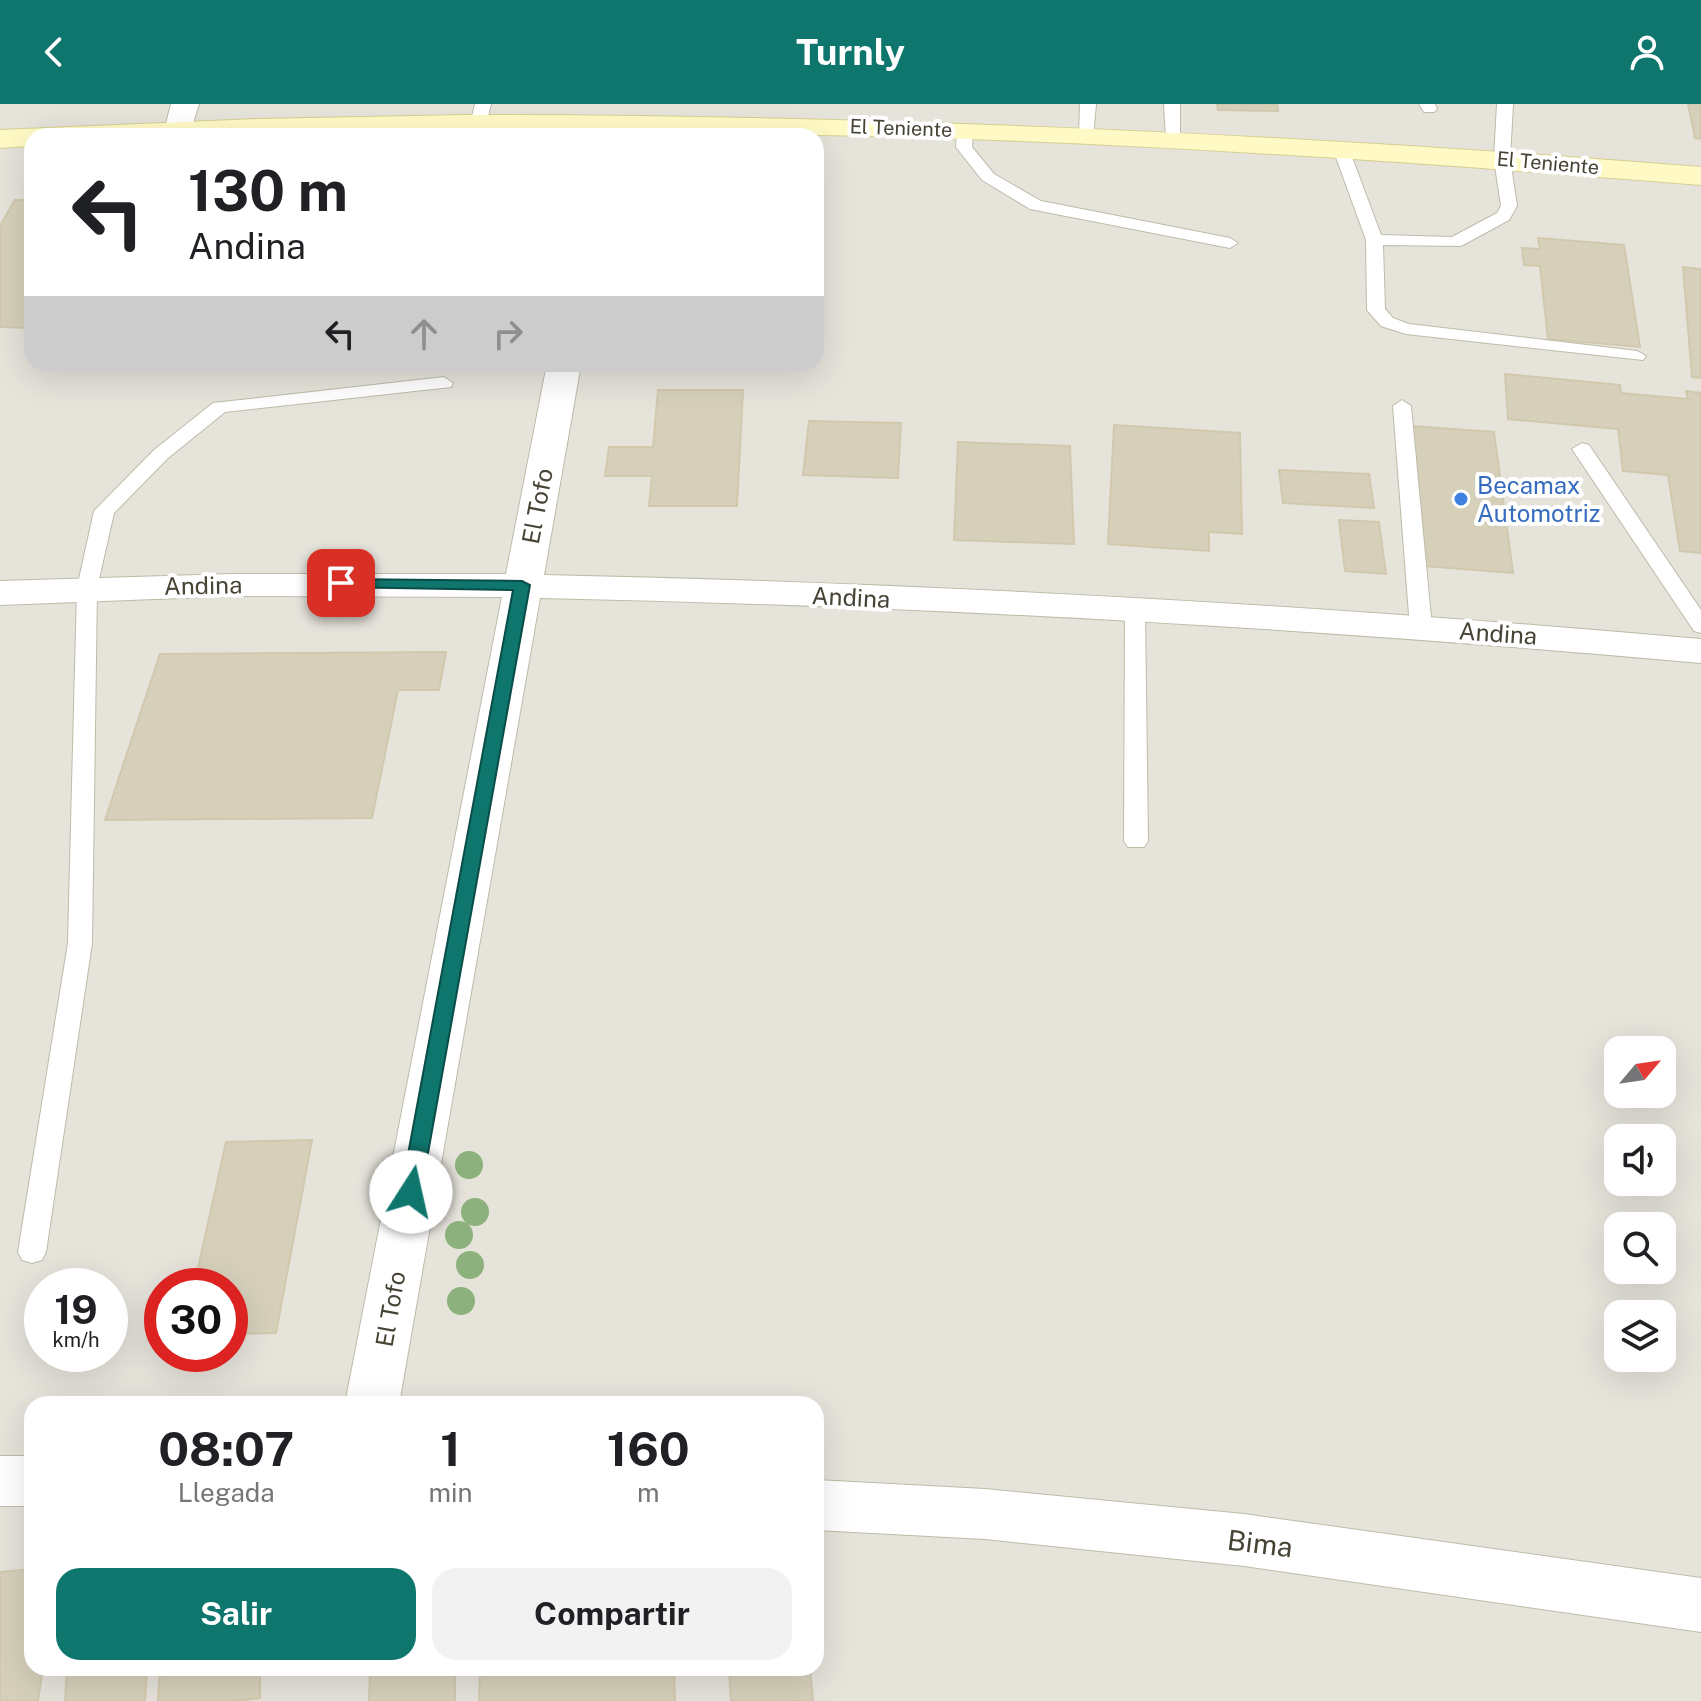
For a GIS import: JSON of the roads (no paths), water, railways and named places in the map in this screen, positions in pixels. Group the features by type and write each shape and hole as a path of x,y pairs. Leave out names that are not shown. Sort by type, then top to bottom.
{"main road":[{"name":"El Teniente","path":"107,128 182,117 480,114 592,128"},
{"name":"El Teniente","path":"824,130 965,130 1174,139 1502,159 1701,176"},
{"path":"0,139 24,138"}],"street":[{"name":"El Tofo","path":"373,1396 562,372"},
{"name":"Andina","path":"0,593 322,583 759,592 1421,628 1701,651"},
{"path":"0,1481 24,1481"},
{"name":"Bima","path":"824,1505 985,1514 1244,1540 1701,1605"}],"lane":[{"path":"1087,135 1088,104"},
{"path":"1172,104 1174,139"},
{"path":"1374,240 1455,242 1503,216 1509,206 1502,159 1505,104"},
{"path":"965,130 964,147 988,177 1036,205 1230,243"},
{"path":"1341,149 1374,240 1376,310 1387,322 1406,329 1637,356"},
{"path":"32,1252 80,943 87,588 104,511 161,454 220,407 444,383"},
{"path":"1402,406 1421,628"},
{"path":"1582,449 1701,626"},
{"path":"1135,611 1136,841"}],"place":[{"name":"Becamax Automotriz","path":"1461,499"}]}
